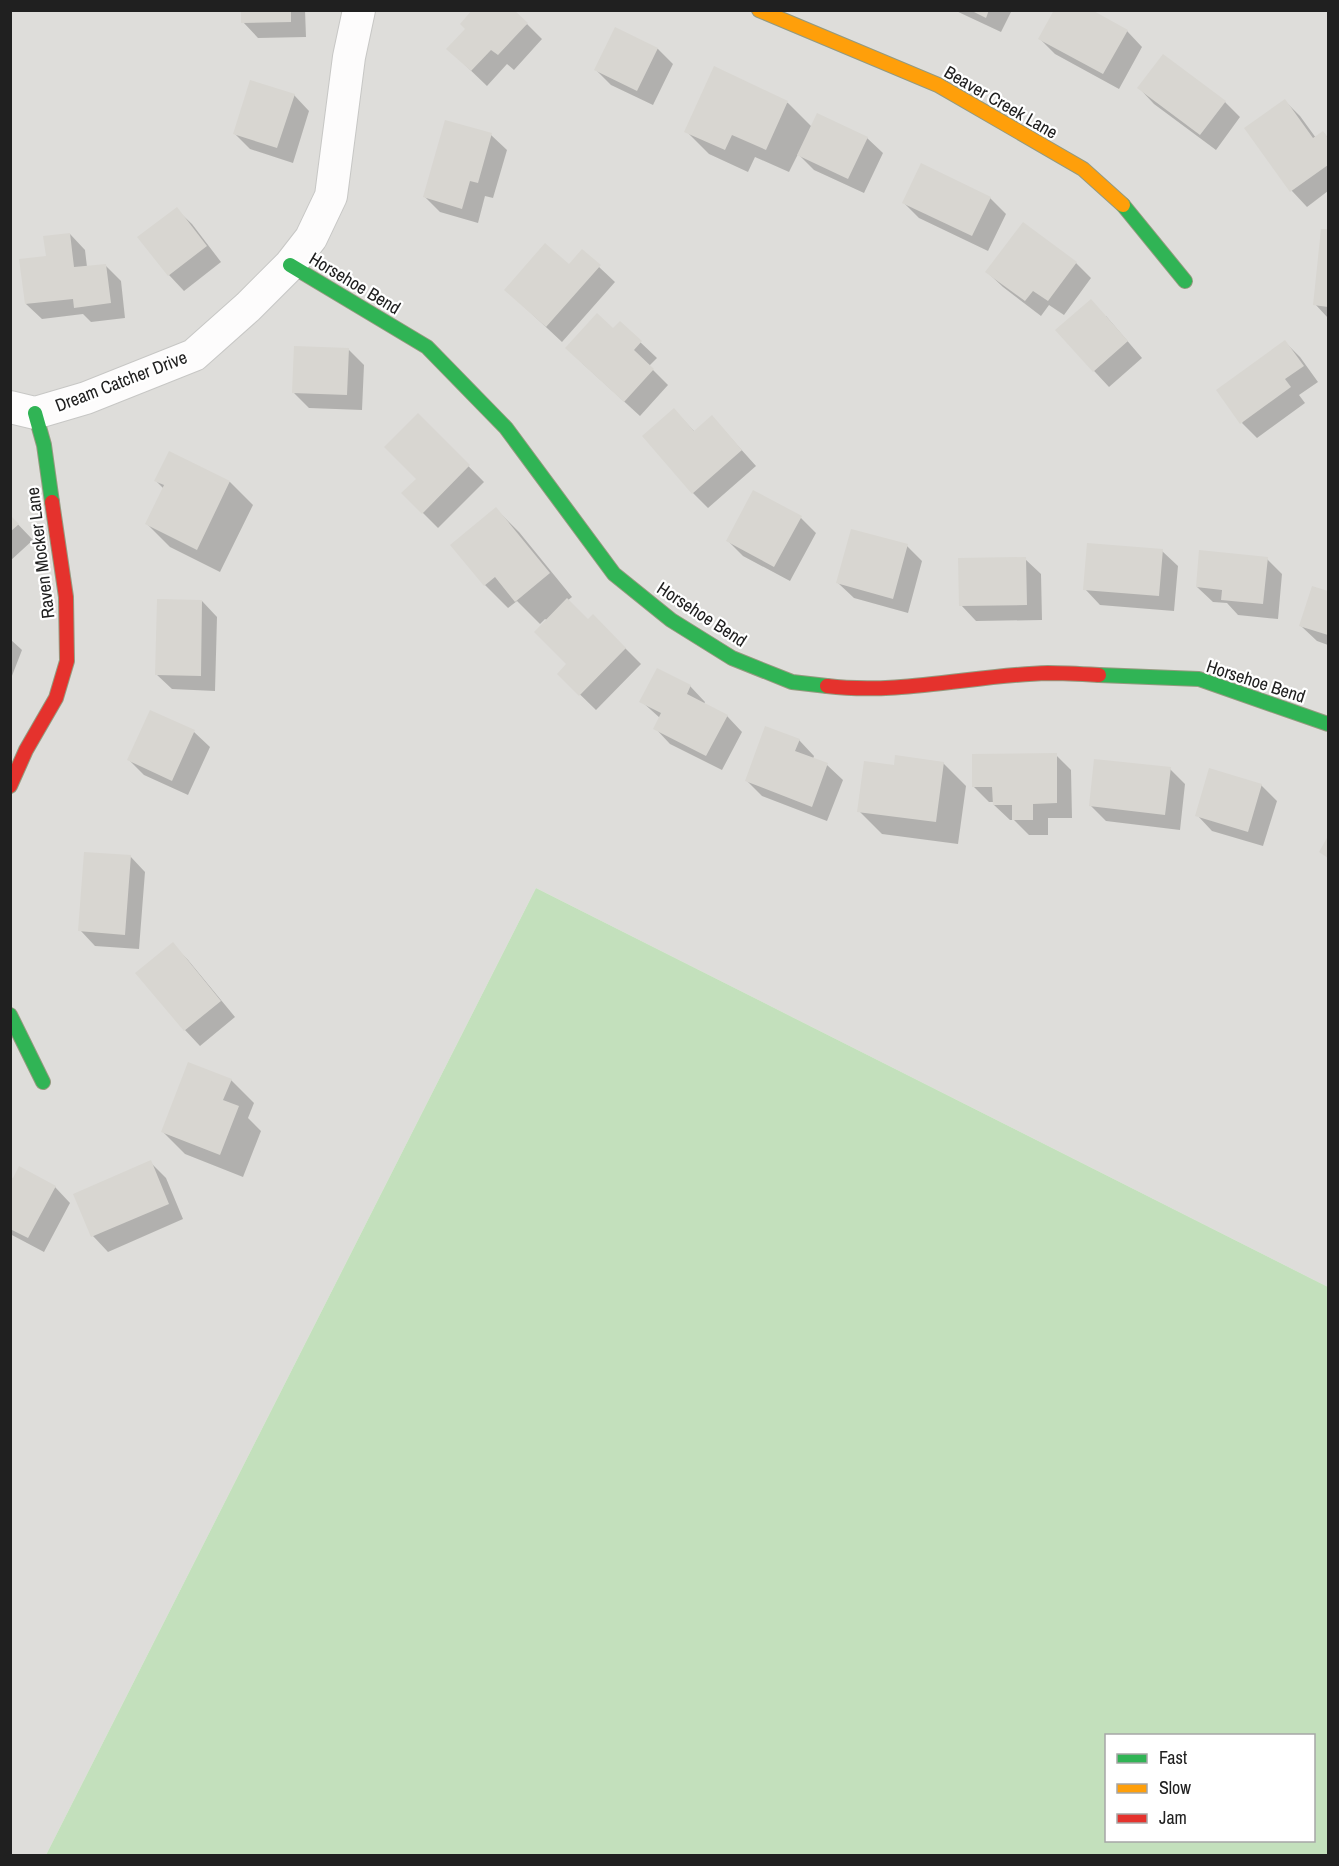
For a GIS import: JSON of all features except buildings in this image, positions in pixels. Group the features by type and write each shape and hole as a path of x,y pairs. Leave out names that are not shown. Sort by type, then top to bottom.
{"street":[{"name":"Dream Catcher Drive","path":"23,410 86,398 194,355 248,307 290,265 311,238 331,196 349,57 359,10"},
{"name":"Beaver Creek Lane","path":"759,10 938,85 1083,169 1118,199 1185,281"},
{"name":"Horsehoe Bend","path":"290,265 427,347 506,428 614,574 671,620 732,658 792,682 843,688 904,686 1048,673 1199,679 1329,724"},
{"name":"Raven Mocker Lane","path":"10,786 26,750 56,698 67,661 66,597 44,445 23,410"},
{"path":"10,1015 43,1082"}],"shaded area":[{"path":"11,11 1328,11 1328,1287 536,888 46,1855 11,1856"}],"green space":[{"path":"536,888 1328,1287 1328,1855 46,1855"}],"traffic: fast":[{"path":"1123,205 1185,281"},
{"path":"290,265 427,347 506,428 614,574 671,620 732,658 792,682 827,686"},
{"path":"35,413 44,445 52,502"},
{"path":"1099,675 1199,679 1328,724"},
{"path":"10,1015 43,1082"}],"traffic: slow":[{"path":"759,10 938,85 1083,169 1123,205"}],"traffic: jam":[{"path":"10,786 26,750 56,698 67,661 66,597 52,502"},
{"path":"827,686 882,688 1048,673 1099,675"}]}
